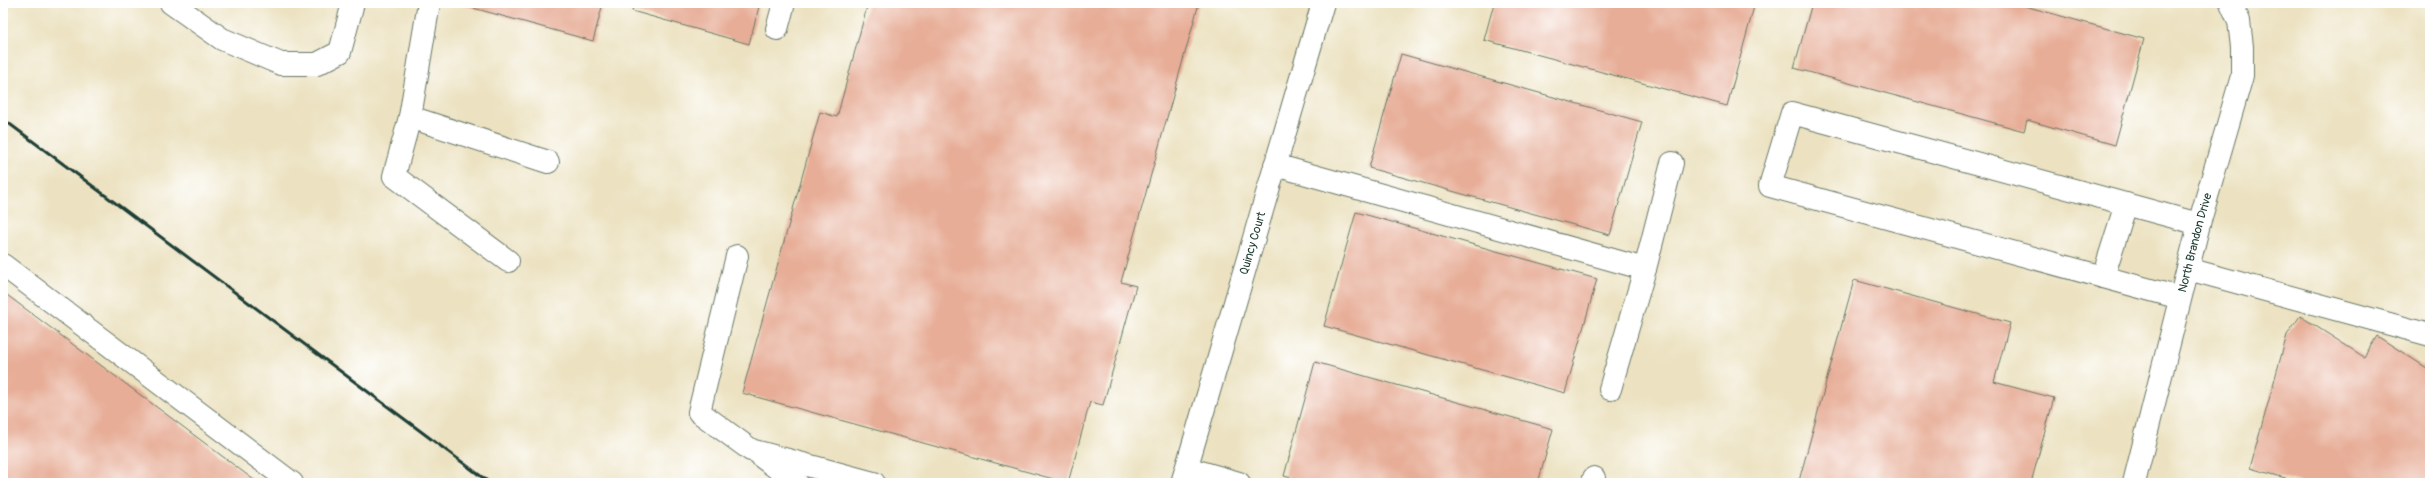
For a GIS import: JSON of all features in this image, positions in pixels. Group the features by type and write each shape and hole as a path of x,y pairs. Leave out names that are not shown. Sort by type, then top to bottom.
{"street":[{"path":"171,3 222,39 281,64 317,64 340,52 353,3"},
{"path":"429,3 410,117 394,176 508,261"},
{"path":"777,29 784,3"},
{"name":"Quincy Court","path":"1185,476 1322,3"},
{"name":"North Brandon Drive","path":"2134,483 2199,224 2242,76 2242,48 2239,21 2231,3"},
{"path":"2180,298 1770,186 1792,113 2199,224"},
{"path":"410,117 548,162"},
{"path":"1610,389 1645,269 1672,163"},
{"path":"1275,166 1645,269"},
{"path":"2103,277 2126,204"},
{"path":"737,256 699,412 797,483"},
{"path":"3,265 292,483"},
{"path":"2188,269 2430,336"},
{"path":"752,450 874,483"},
{"path":"1185,476 1239,483"}],"building":[{"path":"455,3 603,3 593,41"},
{"path":"634,3 760,3 749,44 632,11"},
{"path":"868,3 1199,3 1121,282 1136,286 1103,405 1090,402 1068,483 742,393 820,112 837,117"},
{"path":"1494,3 1755,3 1727,106 1484,40"},
{"path":"1812,3 2014,3 2144,39 2115,145 2027,120 2024,131 1794,68"},
{"path":"1401,54 1642,122 1610,235 1369,168"},
{"path":"1356,212 1597,279 1565,393 1324,326"},
{"path":"1854,280 2010,323 1994,382 2054,398 2031,483 1806,483 1799,481"},
{"path":"3,292 258,483 3,483"},
{"path":"2300,316 2364,357 2377,336 2430,370 2430,483 2303,483 2250,468 2287,335"},
{"path":"1315,362 1553,429 1538,483 1309,483 1284,476"}],"railway":[{"path":"3,119 490,483"}]}
